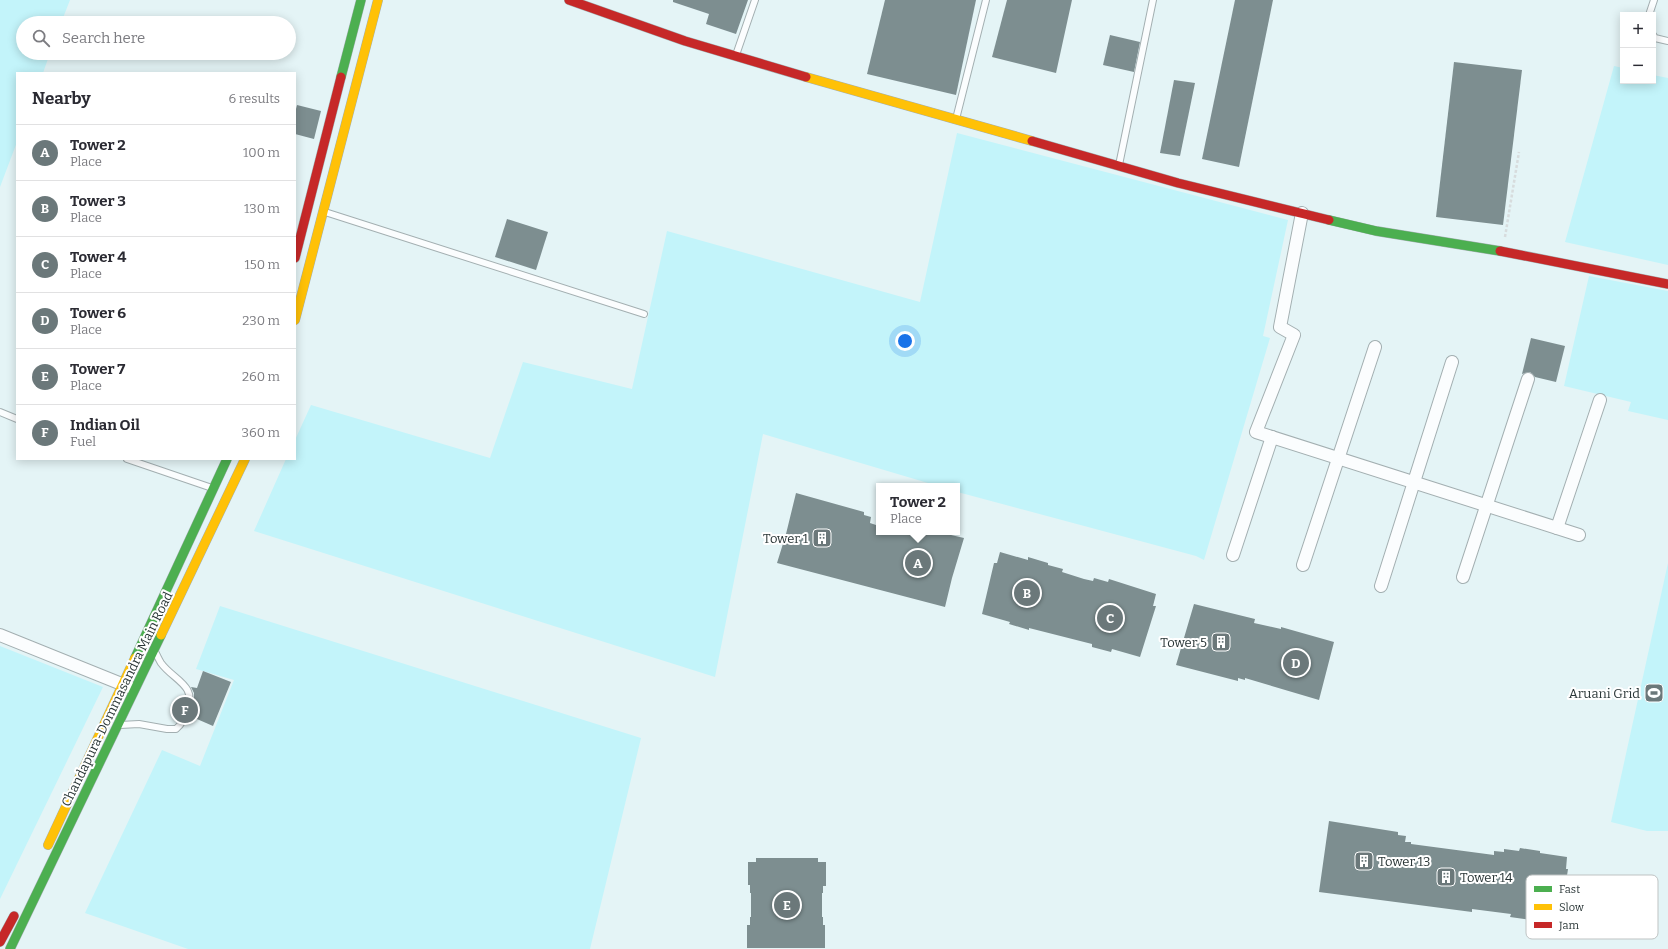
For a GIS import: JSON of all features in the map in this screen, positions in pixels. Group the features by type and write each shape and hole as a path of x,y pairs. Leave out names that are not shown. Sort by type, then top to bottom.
{"main road":[{"path":"296,254 361,0"},
{"path":"296,316 378,0"},
{"path":"569,0 685,41 956,119 1030,142 1178,183 1376,231 1503,251 1668,284"},
{"name":"Chandapura-Dommasandra Main Road","path":"44,853 227,460"},
{"name":"Chandapura-Dommasandra Main Road","path":"10,949 246,460"},
{"path":"0,942 18,909"}],"street":[{"path":"1302,213 1280,327 1294,335 1256,432 1579,535"},
{"path":"1303,565 1375,347"},
{"path":"1380,586 1452,362"},
{"path":"1463,577 1528,379"},
{"path":"1556,528 1600,400"},
{"path":"1233,555 1272,437"},
{"path":"0,635 135,690"}],"lane":[{"path":"735,56 755,0"},
{"path":"956,119 986,0"},
{"path":"1119,166 1153,0"},
{"path":"1650,12 1654,0"},
{"path":"1656,38 1668,40"},
{"path":"323,211 644,314"},
{"path":"0,412 16,419"},
{"path":"130,460 214,489"},
{"path":"119,725 139,724 167,729 176,729 182,723 190,704 189,693 183,683 162,664 154,650"}],"path":[{"path":"1503,251 1519,152"}],"shaded area":[{"path":"0,0 70,0 64,16 16,16 16,60 48,60 43,72 16,72 16,145 0,187"},
{"path":"1614,66 1620,67 1620,84 1656,84 1656,76 1668,78 1668,265 1565,242"},
{"path":"957,133 1288,220 1263,336 1270,338 1204,560 1196,556 960,493 960,483 928,483 763,434 715,677 254,531 286,460 296,460 296,438 311,405 490,458 523,362 632,389 667,231 920,302"},
{"path":"1589,276 1668,291 1668,420 1628,411 1631,402 1564,386"},
{"name":"Aruani Grid","path":"1668,563 1668,831 1647,831 1611,822"},
{"path":"220,606 641,738 590,949 188,949 85,913 162,750 200,766 234,680 196,669"},
{"path":"0,646 103,687 0,899"}],"building":[{"path":"673,0 748,0 736,34 706,24 709,14 673,2"},
{"path":"885,0 976,0 956,95 867,74"},
{"path":"1007,0 1072,0 1056,73 992,57"},
{"path":"1235,0 1273,0 1239,167 1202,159"},
{"path":"1110,35 1140,42 1134,72 1103,65"},
{"path":"1454,62 1522,70 1503,225 1436,217"},
{"path":"1174,80 1195,83 1180,156 1160,153"},
{"path":"297,105 321,111 314,139 296,134"},
{"path":"507,219 548,232 536,270 495,257"},
{"path":"1531,338 1565,346 1556,382 1535,377 1530,372 1522,374"},
{"path":"796,493 864,512 864,515 871,517 870,523 876,525 876,535 951,535 964,538 945,607 777,563"},
{"path":"1000,552 1028,560 1028,557 1048,563 1048,565 1063,569 1062,572 1084,579 1093,581 1094,578 1108,582 1109,579 1156,594 1153,606 1156,606 1140,657 1112,649 1111,652 1092,647 1092,644 1029,628 1029,630 1009,624 1010,622 982,614 994,563 997,563"},
{"path":"1194,604 1255,619 1254,623 1281,629 1281,627 1334,642 1319,700 1245,678 1245,680 1238,678 1238,681 1176,665"},
{"path":"203,671 231,682 213,726 190,716 194,702 194,693 191,687 197,688"},
{"path":"1329,821 1398,832 1398,835 1406,836 1405,842 1411,842 1411,844 1494,855 1494,851 1504,852 1504,849 1519,851 1520,848 1567,857 1567,875 1526,875 1526,919 1510,917 1511,914 1472,909 1472,912 1319,892"},
{"path":"756,858 818,858 818,862 826,862 826,886 823,886 822,893 822,917 823,925 825,925 825,948 747,948 747,925 750,925 751,917 751,893 750,885 748,885 748,862 756,862"}],"traffic: fast":[{"path":"341,77 361,0"},
{"path":"1329,220 1376,231 1500,251"},
{"path":"135,658 227,460"},
{"path":"10,949 161,635"}],"traffic: slow":[{"path":"296,316 378,0"},
{"path":"806,77 1032,141"},
{"path":"161,635 245,460"},
{"path":"48,845 135,658"}],"traffic: jam":[{"path":"569,0 685,41 806,77"},
{"path":"296,254 341,77"},
{"path":"1032,141 1178,183 1329,220"},
{"path":"1500,251 1668,284"},
{"path":"0,942 14,916"}],"place":[{"name":"Tower 1","path":"822,538"},
{"name":"Tower 2","path":"918,563"},
{"name":"Tower 3","path":"1027,593"},
{"name":"Tower 4","path":"1110,618"},
{"name":"Tower 5","path":"1221,642"},
{"name":"Tower 6","path":"1296,663"},
{"name":"Aruani Grid","path":"1654,693"},
{"name":"Indian Oil","path":"185,710"},
{"name":"Tower 13","path":"1364,861"},
{"name":"Tower 14","path":"1446,877"},
{"name":"Tower 7","path":"787,905"}]}
